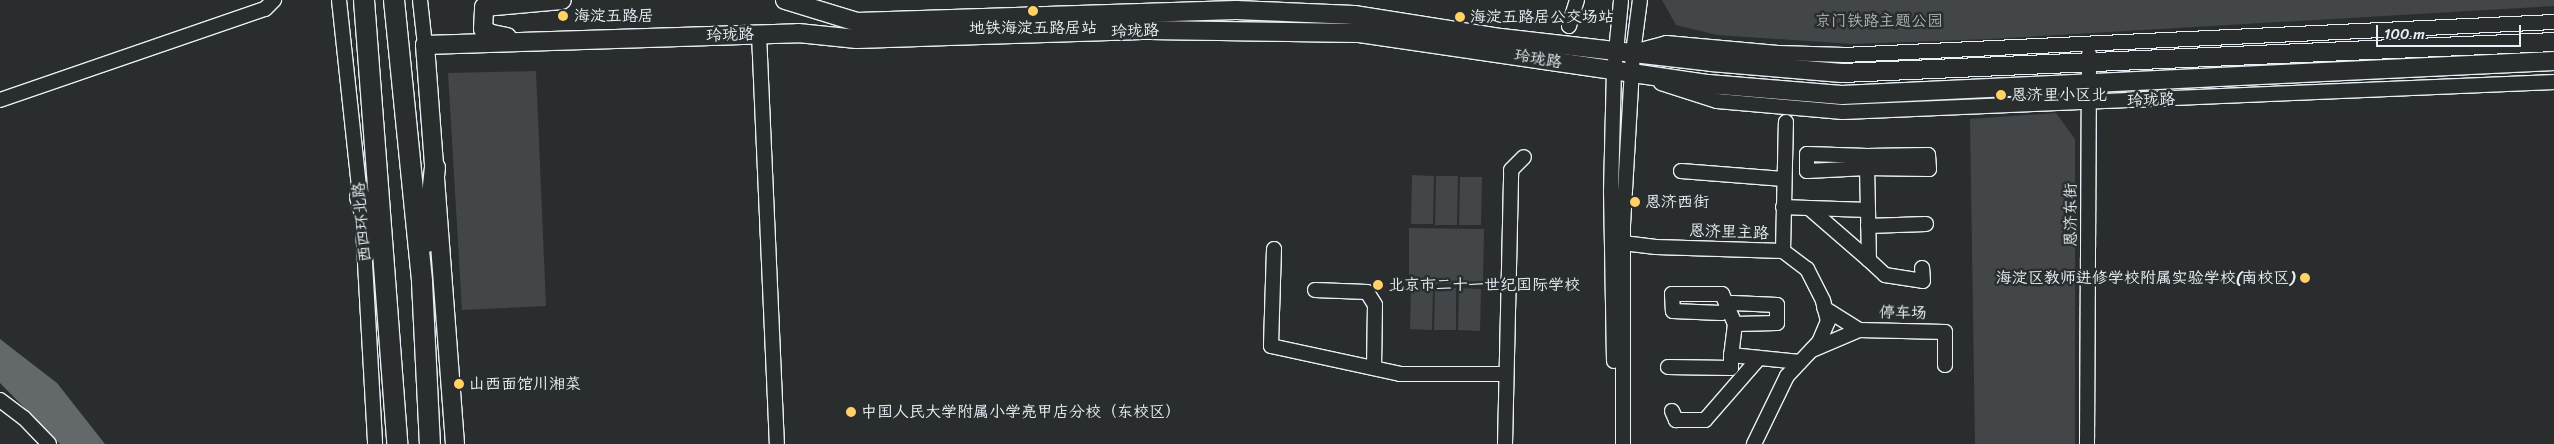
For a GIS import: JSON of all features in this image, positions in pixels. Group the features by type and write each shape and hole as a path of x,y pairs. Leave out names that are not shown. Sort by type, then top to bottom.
{"highway":[{"name":"西四环北路","path":"364,0 387,288 397,444"},
{"path":"394,0 422,282 430,444"},
{"path":"422,282 436,167"},
{"path":"360,197 387,288"}],"main road":[{"path":"534,42 491,34 483,29 484,7 562,0"},
{"name":"玲珑路","path":"785,0 857,22 1236,10 1354,15 1501,38 1842,73 2089,54 2554,42"},
{"name":"玲珑路","path":"425,46 798,33 857,39 1150,30 1358,33 1623,73 1842,95 2554,61"},
{"path":"425,46 436,167 455,444"}],"street":[{"path":"0,100 265,9 274,0"},
{"name":"西四环北路","path":"338,0 360,197 375,444"},
{"path":"420,0 425,46"},
{"path":"1569,26 1577,0"},
{"path":"1614,444 1611,192 1625,52 1621,0"},
{"path":"1625,52 1640,0"},
{"name":"玲珑路","path":"2089,54 2554,22"},
{"path":"759,34 777,444"},
{"name":"恩济东街","path":"2087,444 2089,54"},
{"path":"1623,73 1623,444"},
{"name":"玲珑路","path":"1623,73 1717,101 1843,112 2554,82"},
{"path":"1783,251 1786,122"},
{"path":"1505,444 1511,170 1524,157"},
{"path":"1867,162 1869,260"},
{"path":"1681,170 1784,179"},
{"path":"1783,207 1868,210"},
{"path":"1809,208 1885,276 1923,281 1922,268"},
{"path":"1868,226 1926,224"},
{"name":"恩济里主路","path":"1623,243 1656,247 1783,251 1807,269 1828,321 1819,342 1787,376 1754,444"},
{"path":"1274,249 1271,346 1400,374 1506,374"},
{"path":"1315,290 1367,292 1375,304 1374,368"},
{"path":"1668,367 1731,368 1735,324 1728,308 1733,303 1777,305 1777,323 1735,324"},
{"path":"1824,308 1858,330"},
{"path":"1731,355 1759,358 1805,357 1858,330"},
{"name":"停车场","path":"1858,330 1945,332 1945,365"},
{"path":"1672,411 1676,420 1705,420 1759,358"},
{"path":"0,400 24,418 49,444"}],"green space":[{"name":"京门铁路主题公园","path":"1662,0 2554,0 2554,6 1991,39 1852,44 1717,35 1676,25"},
{"path":"536,71 546,306 462,310 448,73"},
{"path":"2056,113 2075,139 2075,444 1975,444 1970,119"},
{"path":"1412,175 1434,176 1433,224 1411,224"},
{"path":"1436,176 1458,176 1457,225 1435,225"},
{"path":"1460,177 1482,177 1481,225 1459,225"},
{"path":"1409,228 1484,229 1483,284 1409,284"},
{"path":"1411,287 1433,288 1432,330 1410,329"},
{"path":"1435,288 1456,288 1456,330 1434,330"},
{"path":"1459,288 1481,289 1480,331 1458,330"}],"shaded area":[{"path":"0,339 57,383 105,444 60,444 0,383"}],"place":[{"name":"地铁海淀五路居站","path":"1033,11"},
{"name":"海淀五路居","path":"563,16"},
{"name":"海淀五路居公交场站","path":"1460,17"},
{"name":"恩济里小区北","path":"2001,95"},
{"name":"恩济西街","path":"1635,202"},
{"name":"海淀区教师进修学校附属实验学校(南校区)","path":"2305,278"},
{"name":"北京市二十一世纪国际学校","path":"1378,285"},
{"name":"山西面馆川湘菜","path":"459,384"},
{"name":"中国人民大学附属小学亮甲店分校（东校区）","path":"851,412"}]}
